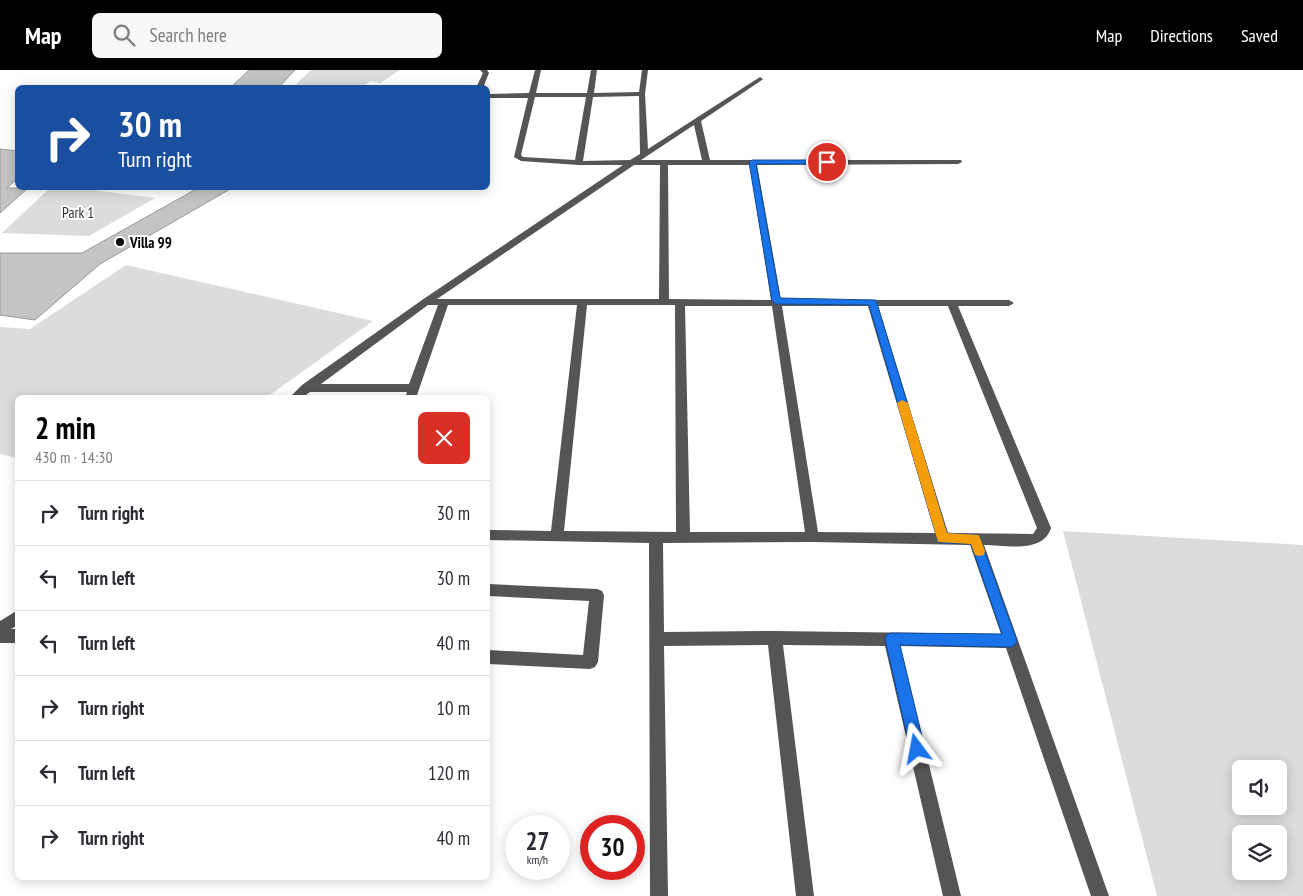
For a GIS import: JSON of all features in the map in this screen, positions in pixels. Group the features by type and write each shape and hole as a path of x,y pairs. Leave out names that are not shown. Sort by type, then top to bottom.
{"street":[{"path":"481,85 486,73 483,70"},
{"path":"538,70 518,157 521,159 632,163 958,162"},
{"path":"579,162 588,94 594,70"},
{"path":"644,155 642,94 645,70"},
{"path":"298,395 426,302 760,79"},
{"path":"490,96 642,94"},
{"path":"697,121 706,162"},
{"path":"664,162 664,302"},
{"path":"752,162 776,301 812,536"},
{"path":"426,302 776,301 1009,303"},
{"path":"306,388 411,393 444,302"},
{"path":"557,536 582,302"},
{"path":"680,302 683,538"},
{"path":"872,302 943,538"},
{"path":"490,535 656,538 812,536 1033,540 1041,535 1044,528 952,303"},
{"path":"656,538 659,896"},
{"path":"975,539 1100,896"},
{"path":"490,590 597,595 590,662 490,657"},
{"path":"0,629 15,618"},
{"path":"0,636 15,636"},
{"path":"656,639 775,638 1011,641"},
{"path":"775,638 805,896"},
{"path":"892,639 952,896"}],"green space":[{"path":"311,70 400,70 380,83 371,81 365,85 295,85"},
{"name":"Park 1","path":"48,190 93,190 155,198 89,236 2,233"},
{"path":"126,265 373,321 270,395 15,395 15,458 0,454 0,327 30,329"},
{"path":"1063,531 1303,545 1303,896 1157,896"}],"building":[{"path":"249,70 295,70 281,85 233,85"},
{"path":"0,149 15,151 15,181 7,188 26,190 0,213"},
{"path":"194,190 229,190 100,264 35,320 0,315 0,253 82,253"}],"slow traffic":[{"path":"902,403 943,538 975,539 979,551"}],"place":[{"name":"Villa 99","path":"120,242"}],"route":[{"path":"827,162 752,162 776,301 872,302 943,538 975,539 1011,641 892,639 917,749"}]}
